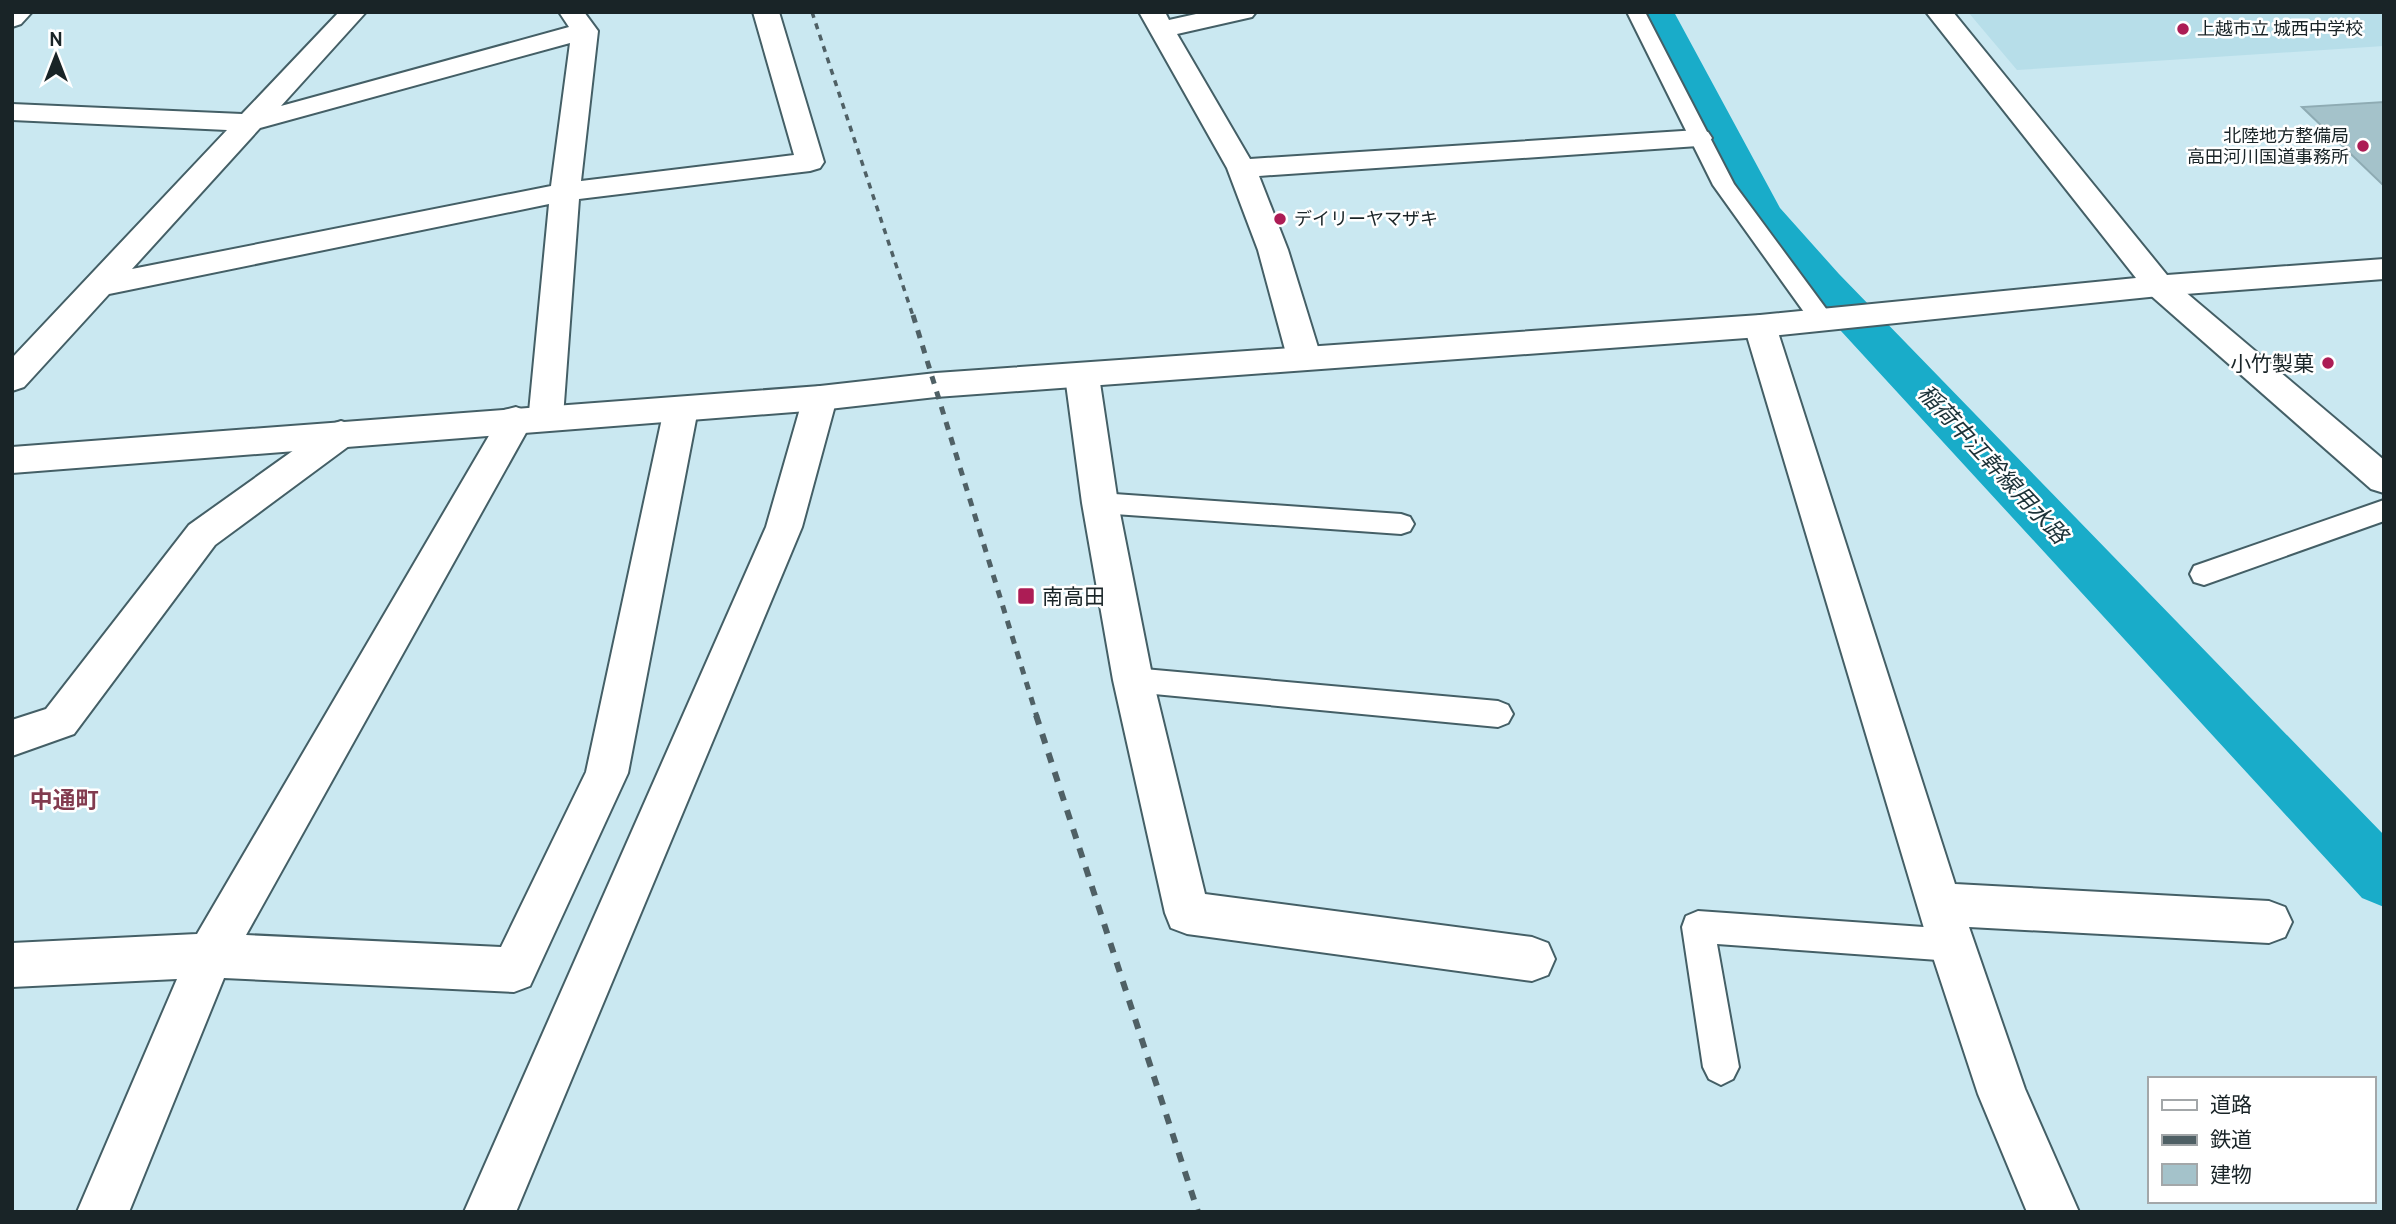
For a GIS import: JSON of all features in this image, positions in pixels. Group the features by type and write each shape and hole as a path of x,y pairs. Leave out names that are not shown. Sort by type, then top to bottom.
{"street":[{"path":"12,19 19,12"},
{"path":"12,379 354,12"},
{"path":"99,286 565,192 810,162 766,12"},
{"path":"1243,12 1157,21 1241,168 1273,250 1304,357"},
{"path":"1939,12 2159,286 2384,480"},
{"path":"12,112 249,123 578,22 565,192 531,418 210,956 103,1212"},
{"path":"1241,168 1698,138"},
{"path":"12,460 531,418 681,410 936,386 1304,357 1760,326 2159,286 2384,269"},
{"path":"1760,326 1942,904 1952,946 2002,1094 2053,1212"},
{"path":"1082,376 1100,503 1133,680 1187,913 1532,960"},
{"path":"489,1212 783,527 820,398"},
{"path":"12,965 210,956 514,970 607,773 681,410"},
{"path":"12,738 60,722 201,535 341,434"},
{"path":"2345,444 2384,447"},
{"path":"1942,904 2269,922"}],"lane":[{"path":"1636,12 1724,185 1822,320"},
{"path":"1100,503 1401,524"},
{"path":"2204,574 2384,510"},
{"path":"1133,680 1498,715"},
{"path":"1721,1067 1698,927 1952,946"}],"shaded area":[{"name":"上越市立 城西中学校","path":"1968,12 2384,12 2384,46 2017,70"}],"building":[{"name":"北陸地方整備局 高田河川国道事務所","path":"2384,102 2384,186 2302,107"}],"waterway":[{"name":"稲荷中江幹線用水路","path":"1656,12 1762,214 1823,284 2384,878"}],"railway":[{"path":"812,12 913,316"},
{"path":"913,315 1037,717"},
{"path":"1036,715 1198,1212"}],"place":[{"name":"上越市立 城西中学校","path":"2183,29"},
{"name":"北陸地方整備局 高田河川国道事務所","path":"2363,146"},
{"name":"デイリーヤマザキ","path":"1280,219"},
{"name":"小竹製菓","path":"2328,363"},
{"name":"南高田","path":"1026,596"}],"district":[{"name":"中通町","path":"64,800"}]}
